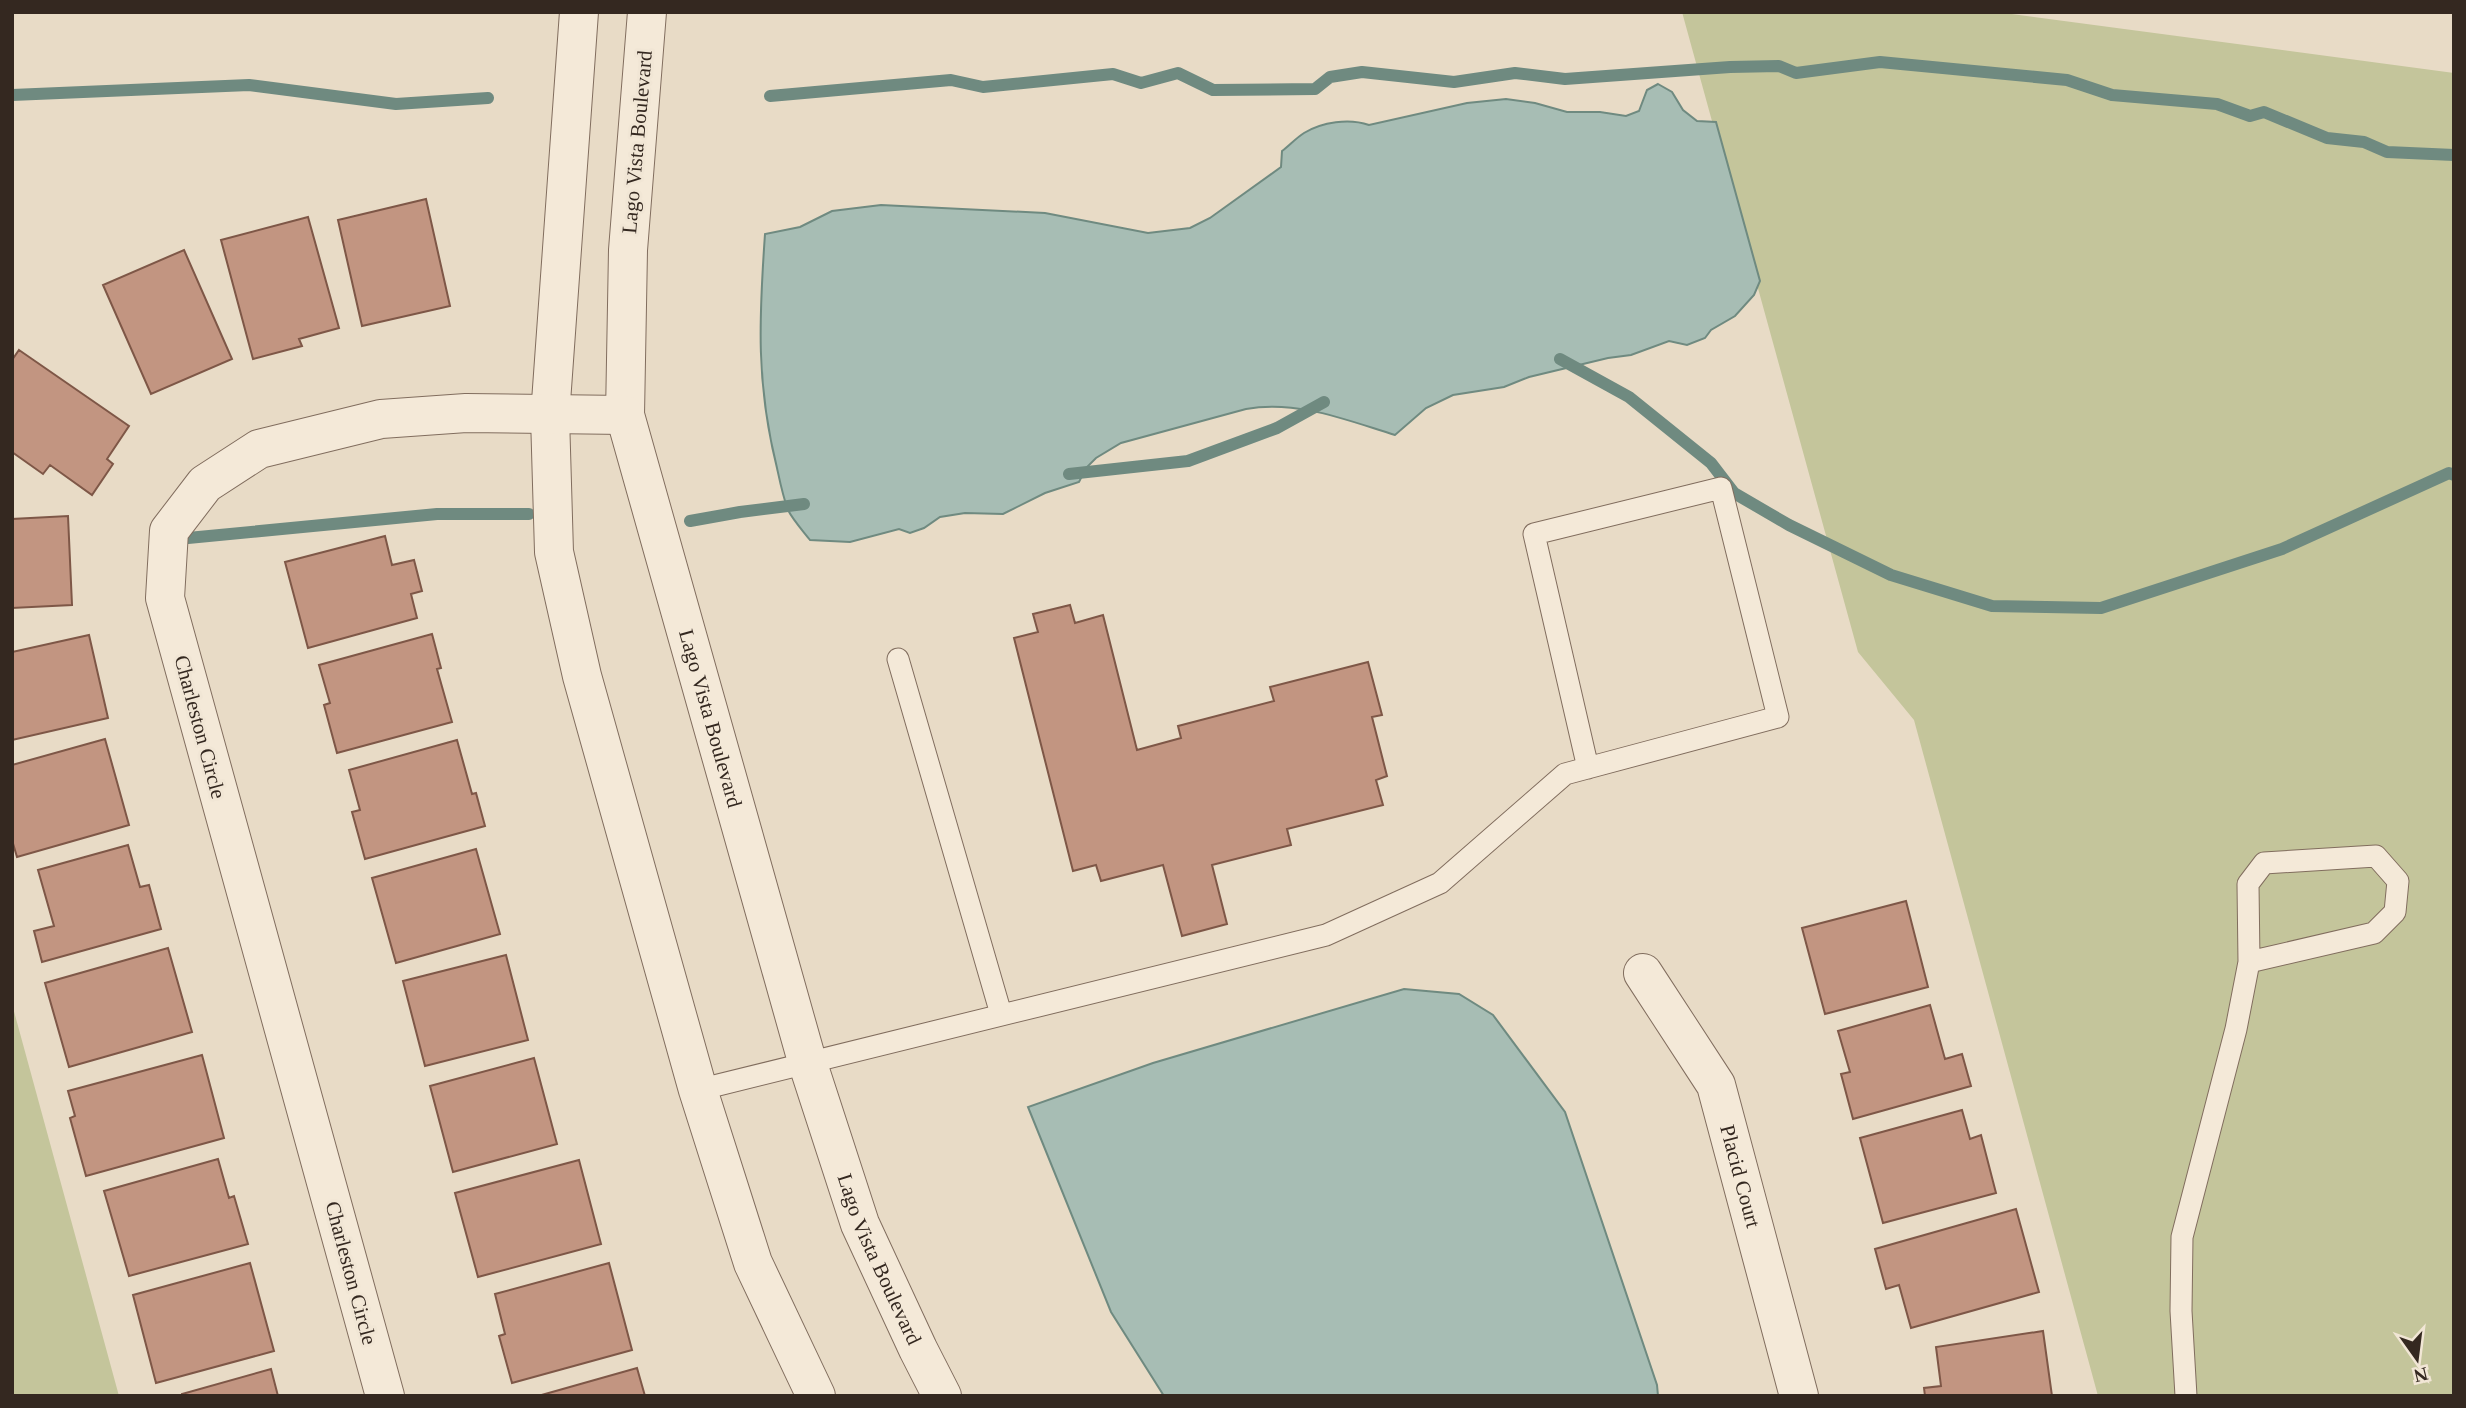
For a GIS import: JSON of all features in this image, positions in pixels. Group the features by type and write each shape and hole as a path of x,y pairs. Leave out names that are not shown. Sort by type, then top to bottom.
{"street":[{"path":"579,12 550,416 554,552 582,676 698,1090 753,1263 816,1396"},
{"name":"Lago Vista Boulevard","path":"647,12 628,250 625,415 807,1061 860,1224 942,1396"},
{"name":"Charleston Circle","path":"385,1396 165,598 169,531 205,484 259,450 381,419 466,413 625,415"},
{"name":"Placid Court","path":"1643,973 1716,1085 1799,1396"}],"lane":[{"path":"698,1090 1326,934 1440,883 1565,774 1588,768 1778,717 1721,488 1534,534 1588,768"},
{"path":"898,659 1001,1014"},
{"path":"2186,1396 2181,1311 2182,1237 2236,1029 2249,962 2248,884 2264,863 2376,856 2398,881 2395,912 2374,933 2249,962"}],"green space":[{"path":"1682,12 1997,12 2454,73 2454,1396 2098,1396 1914,720 1858,652"},
{"path":"12,1004 119,1396 12,1394"}],"shaded area":[{"path":"1658,84 1672,92 1683,110 1697,121 1716,122 1760,281 1754,295 1735,316 1711,330 1705,338 1687,345 1669,341 1631,355 1529,377 1504,387 1453,395 1426,408 1395,435 1303,409 1246,409 1121,443 1096,458 1086,468 1079,482 1045,493 1003,514 965,513 940,517 924,528 910,533 899,529 850,542 810,540 788,510 770,437 762,379 761,295 765,234 800,227 832,211 881,205 1045,213 1148,233 1190,228 1210,218 1281,167 1282,151 1304,133 1319,126 1336,122 1369,125 1467,103 1506,99 1535,103 1567,112 1600,112 1626,116 1639,111 1647,90"},
{"path":"1404,989 1459,994 1493,1015 1565,1112 1657,1385 1658,1396 1164,1396 1111,1312 1028,1107 1153,1063"}],"building":[{"path":"426,199 450,306 362,326 338,220"},
{"path":"308,217 339,328 299,339 302,346 253,359 221,240"},
{"path":"184,250 232,359 151,394 103,285"},
{"path":"19,350 129,426 107,459 113,464 92,495 50,465 43,474 12,452 12,360"},
{"path":"68,516 72,605 12,608 12,519"},
{"path":"385,536 392,565 414,560 422,591 411,594 417,618 308,648 285,562"},
{"path":"1070,605 1075,623 1103,615 1137,750 1181,738 1178,726 1274,701 1270,687 1368,662 1382,715 1372,717 1387,776 1376,780 1383,805 1287,829 1291,845 1212,865 1227,924 1182,936 1163,865 1101,881 1096,865 1073,871 1014,638 1038,632 1033,614"},
{"path":"432,634 441,668 437,669 452,722 337,753 324,705 330,703 319,665"},
{"path":"89,635 108,718 12,740 12,652"},
{"path":"105,739 129,825 17,857 12,840 12,765"},
{"path":"457,740 472,794 476,793 485,826 365,859 352,812 360,810 349,770"},
{"path":"128,845 140,887 149,885 161,929 42,962 34,931 54,926 38,870"},
{"path":"476,849 500,934 396,963 372,878"},
{"path":"1906,901 1928,987 1825,1014 1802,928"},
{"path":"168,948 192,1032 69,1067 45,983"},
{"path":"506,955 528,1040 425,1066 403,981"},
{"path":"1930,1005 1945,1059 1962,1054 1971,1086 1853,1119 1841,1074 1850,1072 1838,1031"},
{"path":"202,1055 224,1138 86,1176 70,1118 75,1116 68,1091"},
{"path":"534,1058 557,1144 453,1172 430,1086"},
{"path":"1962,1110 1970,1139 1981,1135 1996,1193 1883,1223 1860,1138"},
{"path":"218,1159 229,1198 234,1196 248,1244 129,1276 104,1191"},
{"path":"579,1160 601,1244 478,1277 455,1193"},
{"path":"2016,1209 2039,1292 1911,1328 1899,1285 1886,1289 1875,1249"},
{"path":"250,1263 274,1351 156,1383 133,1295"},
{"path":"609,1263 632,1350 512,1383 499,1336 505,1334 495,1294"},
{"path":"2043,1331 2052,1396 1925,1396 1924,1388 1941,1386 1936,1347"},
{"path":"637,1368 645,1396 538,1396"},
{"path":"271,1369 278,1396 182,1396 182,1394"}],"waterway":[{"path":"770,96 951,80 983,87 1113,74 1141,83 1178,73 1213,90 1315,89 1330,77 1362,72 1454,82 1515,73 1565,79 1730,67 1779,66 1796,73 1880,62 2067,80 2112,95 2217,104 2250,116 2264,112 2327,138 2364,142 2387,152 2454,155"},
{"path":"12,95 249,85 396,104 488,98"},
{"path":"1560,359 1629,397 1711,463 1734,493 1789,525 1891,575 1992,606 2101,608 2282,549 2449,473 2454,475"},
{"path":"1069,474 1188,461 1277,428 1324,402"},
{"path":"690,521 804,504"},
{"path":"188,538 437,514 529,514"}]}
